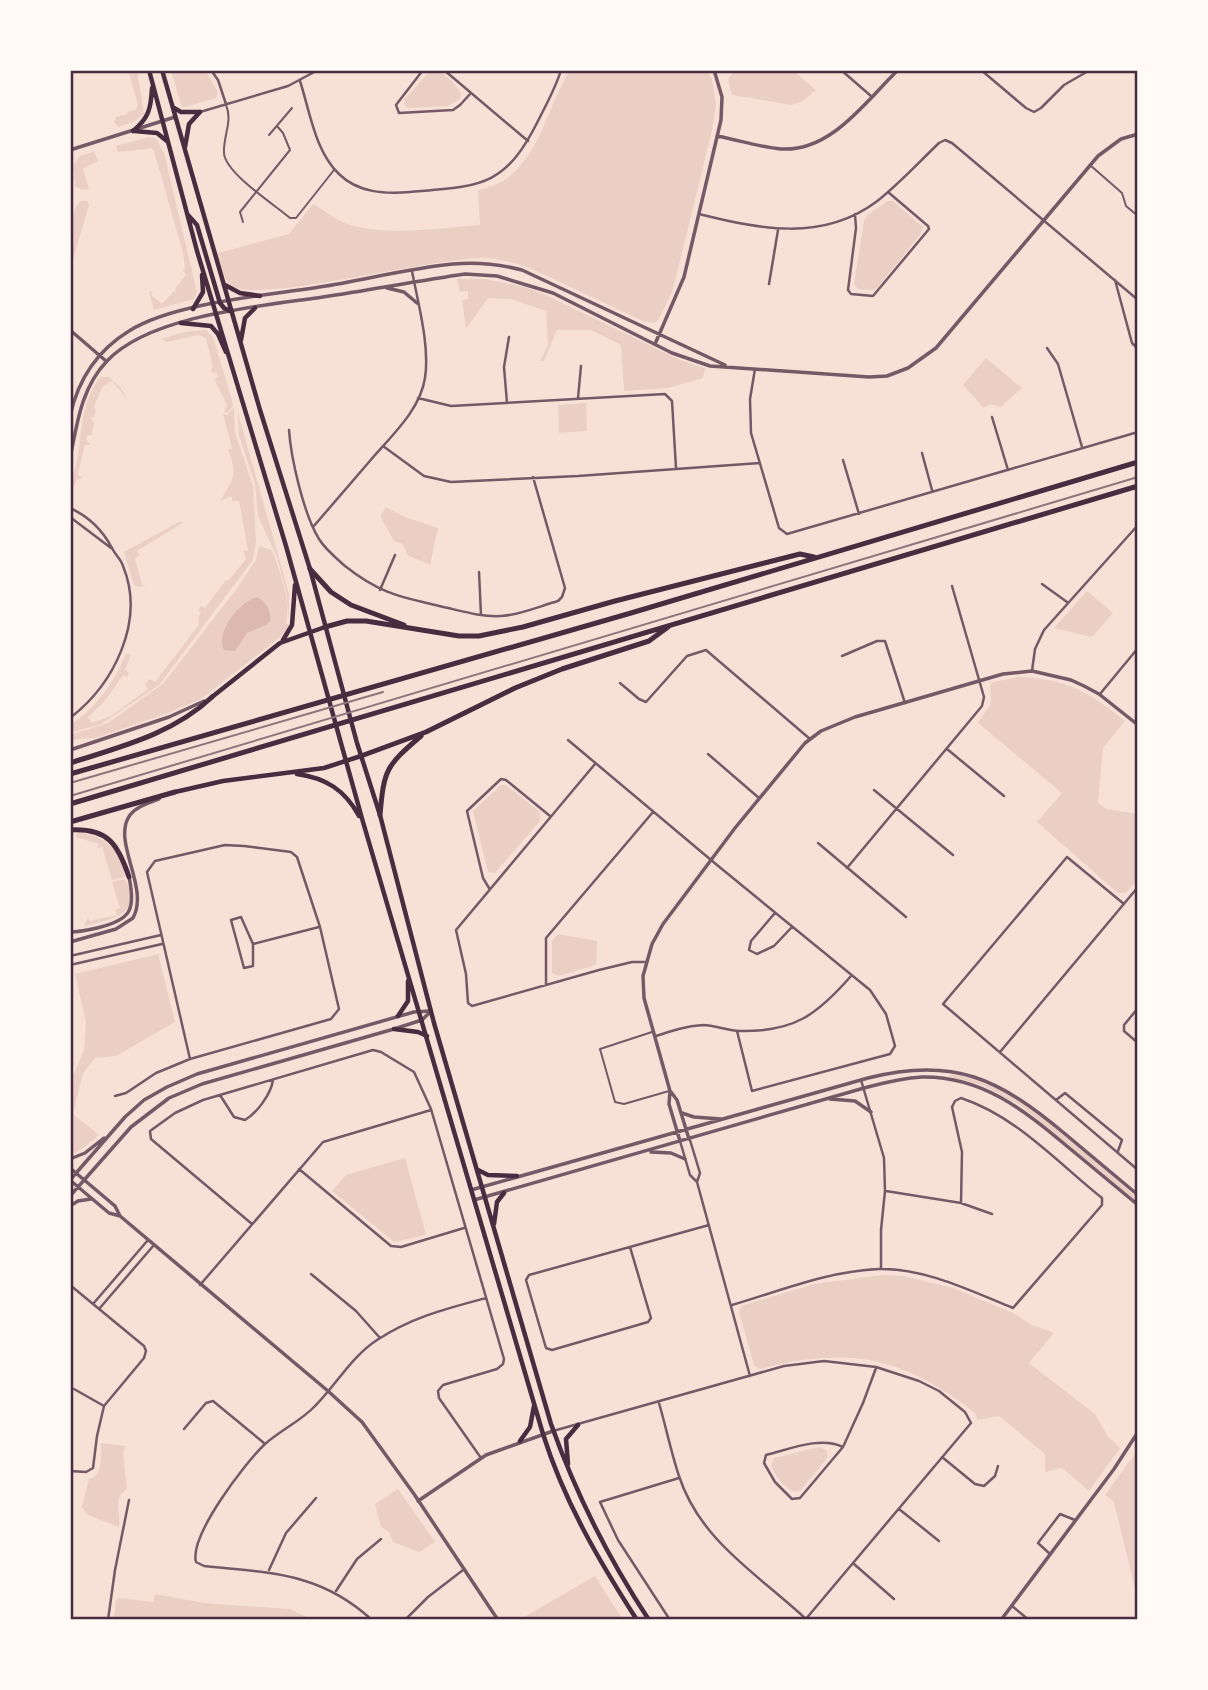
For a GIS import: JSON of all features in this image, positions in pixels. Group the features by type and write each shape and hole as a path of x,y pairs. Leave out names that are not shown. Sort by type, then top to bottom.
{"highway":[{"path":"70,774 817,558 1138,462"},
{"path":"70,804 1138,486"},
{"path":"325,627 347,621 406,626 459,636 479,636 523,627 800,554 817,558"},
{"path":"310,569 331,592 351,605 406,626"},
{"path":"361,756 426,732 515,688 562,669 649,641 670,625"},
{"path":"70,763 146,739 202,707 212,697"},
{"path":"380,815 386,773 394,759 426,732"},
{"path":"70,822 175,792"},
{"path":"70,830 85,829 110,839 122,857 129,877"}],"main road":[{"path":"149,70 203,271 543,1434 562,1487 584,1532 637,1620"},
{"path":"162,70 241,345 310,569 357,743 380,815 431,1011 553,1431 600,1539 649,1620"},
{"path":"133,131 150,112 153,83"},
{"path":"173,108 181,112 200,112"},
{"path":"185,152 189,124 200,112"},
{"path":"133,131 157,133 169,142"},
{"path":"187,215 197,225 220,303 232,312"},
{"path":"193,309 203,292 203,271"},
{"path":"224,285 240,293 260,296"},
{"path":"241,345 245,318 255,308"},
{"path":"181,323 211,327 218,334 220,344 230,359"},
{"path":"280,643 292,625 295,579"},
{"path":"212,697 280,643 325,627"},
{"path":"175,792 223,781 324,768 361,756"},
{"path":"290,772 318,778 334,785 348,798 363,822"},
{"path":"398,1016 408,1001 407,970"},
{"path":"394,1029 418,1032 427,1037"},
{"path":"477,1169 488,1175 517,1176"},
{"path":"494,1228 497,1202 504,1193"},
{"path":"520,1441 533,1418 534,1398"},
{"path":"570,1475 565,1444 578,1425"}],"street":[{"path":"211,70 218,80 226,104"},
{"path":"200,112 300,81 318,70"},
{"path":"424,70 396,105 399,113 453,110 471,93"},
{"path":"444,70 528,141"},
{"path":"300,81 319,144 334,169 356,186 379,192 469,187 500,174 516,159 528,141 561,70"},
{"path":"654,344 682,285 717,136 722,104 714,70"},
{"path":"841,70 871,96"},
{"path":"717,136 780,149 806,147 835,131 898,70"},
{"path":"981,70 1034,112 1064,85 1090,70"},
{"path":"70,150 175,117"},
{"path":"70,459 83,399 89,385 106,361 141,336 217,314 465,274 497,276 553,293 654,344 710,366 887,376 908,369 936,348 1090,165 1115,143 1138,134"},
{"path":"699,214 778,230 817,227 855,214 874,203 944,140 952,143 1138,300"},
{"path":"855,214 856,228 848,290 851,295 873,296 929,229 927,224 888,192"},
{"path":"769,284 778,230"},
{"path":"70,416 82,380 99,355 132,329 153,320 228,301 452,264 482,263 522,270 726,366"},
{"path":"313,527 409,415 418,398 425,379 426,365 412,271"},
{"path":"1115,280 1132,343 1138,349"},
{"path":"381,287 404,292 418,303"},
{"path":"70,330 106,361"},
{"path":"507,404 504,367 509,337"},
{"path":"1047,348 1058,364 1082,448"},
{"path":"578,399 581,366"},
{"path":"755,369 750,399 750,425 779,528 787,534 1138,432"},
{"path":"418,398 451,406 668,396 672,401 677,468"},
{"path":"992,417 1007,470"},
{"path":"289,430 290,449 313,527 319,539 338,560 380,590 481,615 510,615 558,601 564,593 565,588 533,477"},
{"path":"383,446 414,470 430,478 467,482 760,463"},
{"path":"922,453 933,492"},
{"path":"843,460 859,514"},
{"path":"70,508 94,525 109,541 123,566 130,599 126,632 116,665 96,694 70,718"},
{"path":"70,517 111,548"},
{"path":"1032,671 1031,663 1040,637 1068,602 1138,526"},
{"path":"380,590 395,555"},
{"path":"479,572 481,615"},
{"path":"1042,584 1068,602"},
{"path":"847,868 982,706 984,697 980,681 952,586"},
{"path":"842,656 877,641 885,641 905,703"},
{"path":"1099,694 1138,648"},
{"path":"620,683 646,702 687,656 705,650 810,738"},
{"path":"750,1377 697,1182 690,1175 669,1104 670,1091 644,998 645,962 663,924 759,798 810,738 833,725 1003,674 1032,671 1071,680 1099,694 1138,725"},
{"path":"70,750 177,714 212,697"},
{"path":"568,740 870,990 882,1007 895,1046 890,1054 752,1091 737,1031"},
{"path":"947,749 1004,796"},
{"path":"708,754 759,798"},
{"path":"595,764 456,930 466,974 468,1003 472,1006 632,962 645,962"},
{"path":"489,888 483,878 467,811 501,779 506,780 550,816"},
{"path":"874,790 953,855"},
{"path":"70,942 116,929 133,918 138,907 138,898 125,827 129,817 140,807 175,792"},
{"path":"546,985 546,938 653,812"},
{"path":"818,844 906,917"},
{"path":"115,1096 126,1093 156,1073 190,1059 335,1016 339,1004 320,927 297,857 291,852 234,845 151,863 147,875 190,1059"},
{"path":"1124,904 1067,857 943,1004 1138,1170"},
{"path":"70,932 109,925 127,915 132,901 129,877"},
{"path":"1000,1052 1138,887"},
{"path":"775,913 751,941 749,950 757,954 769,950 792,927"},
{"path":"241,917 253,944 253,966 244,968 230,920 241,917"},
{"path":"253,944 320,927"},
{"path":"70,956 161,934"},
{"path":"70,965 163,944"},
{"path":"654,1034 706,1025 737,1031 772,1030 802,1020 829,1001 851,976"},
{"path":"1138,1008 1124,1025 1124,1031 1138,1043"},
{"path":"70,1159 85,1153 144,1100 179,1081 398,1016 420,1010 431,1011"},
{"path":"70,1196 139,1118 169,1098 202,1084 422,1020 431,1011"},
{"path":"252,1224 149,1136 153,1128 175,1113 220,1095 377,1050 414,1072 431,1110 504,1359 497,1369 443,1385 438,1394 481,1458"},
{"path":"471,1190 886,1073 929,1069 961,1073 984,1080 1017,1096 1138,1195"},
{"path":"474,1200 864,1088 922,1077 963,1082 1002,1097 1032,1117 1138,1205"},
{"path":"220,1095 234,1116 239,1120 247,1119 271,1090 273,1080"},
{"path":"861,1080 884,1158 881,1269"},
{"path":"670,1091 682,1113 700,1173 697,1182"},
{"path":"1056,1100 1065,1093 1113,1132 1122,1140 1118,1152"},
{"path":"732,1305 826,1276 881,1269 909,1272 953,1283 1013,1308 1102,1205 1102,1198 1007,1119 981,1104 961,1098 952,1107 962,1152 961,1203"},
{"path":"828,1099 855,1101 871,1112"},
{"path":"200,1285 319,1146 328,1139 431,1110"},
{"path":"682,1113 694,1118 723,1120"},
{"path":"111,1132 70,1180 109,1213 120,1216"},
{"path":"649,1151 671,1153 685,1159"},
{"path":"573,1160 576,1172"},
{"path":"70,1168 115,1206 120,1216 328,1391 369,1431 498,1620"},
{"path":"299,1169 391,1246 401,1247 465,1228"},
{"path":"885,1191 961,1203 992,1214"},
{"path":"70,1206 78,1201 92,1199"},
{"path":"630,1247 651,1318 648,1322 552,1350 546,1348 526,1280 529,1275 709,1225"},
{"path":"93,1304 148,1240"},
{"path":"99,1309 155,1245"},
{"path":"311,1274 356,1311 380,1338"},
{"path":"70,1284 144,1346 146,1351 144,1358 104,1406 93,1468 86,1472 70,1471"},
{"path":"372,1620 335,1592 309,1581 268,1571 204,1566 195,1559 208,1523 222,1497 241,1471 265,1444 316,1406 357,1356 380,1338 422,1315 485,1298"},
{"path":"418,1501 481,1458 520,1441 784,1366 824,1361 876,1367 919,1381 939,1391 970,1419 971,1423 806,1619 716,1540 703,1523 679,1478 659,1402"},
{"path":"843,1447 834,1443 807,1444 766,1455 764,1463 775,1482 792,1499 800,1498 843,1447 876,1367"},
{"path":"74,1389 104,1406"},
{"path":"184,1429 206,1403 213,1401 265,1444"},
{"path":"1001,1620 1138,1432"},
{"path":"942,1457 975,1484 984,1486 995,1475 998,1466"},
{"path":"670,1620 618,1540 600,1502 679,1478"},
{"path":"268,1571 286,1533 316,1498"},
{"path":"108,1620 115,1570 130,1500"},
{"path":"900,1509 939,1541"},
{"path":"1050,1554 1038,1543 1060,1514 1075,1520"},
{"path":"335,1592 357,1559 381,1539"},
{"path":"853,1563 894,1599"},
{"path":"405,1620 428,1597 465,1569"},
{"path":"1012,1606 1029,1620"}],"lane":[{"path":"226,104 230,114 224,152 226,160 235,172 293,219 334,169"},
{"path":"269,135 292,108"},
{"path":"243,222 240,212 290,150 277,126"},
{"path":"1090,165 1122,192 1126,206 1138,216"},
{"path":"654,1034 600,1049 615,1102 624,1104 670,1091"}],"shaded area":[{"path":"128,70 137,70 144,114 133,122 118,127 114,122 116,117 128,114 127,112 135,110 138,105"},
{"path":"171,70 205,70 218,92 216,98 182,108"},
{"path":"431,70 440,72 453,82 461,94 460,99 448,106 406,108 404,100"},
{"path":"570,70 707,70 712,79 716,105 711,135 672,293 654,323 645,322 534,270 489,258 459,260 278,289 250,290 233,287 227,281 218,253 289,234 313,204 340,221 372,229 390,231 480,225 478,191 503,181 516,171 526,158 535,145"},
{"path":"735,70 792,70 816,90 803,101 792,105 732,95 728,79"},
{"path":"149,137 157,139 164,153 197,292 194,299 154,310 149,292 153,291 151,295 162,304 176,291 186,275 183,271 183,253 154,151 149,147 118,152 116,146"},
{"path":"94,151 98,161 83,169 89,189 82,190 75,186 73,165 80,156"},
{"path":"81,201 87,201 89,205 70,270 71,224 76,207"},
{"path":"888,201 893,201 923,227 920,235 877,288 858,289 854,284 864,221 867,215"},
{"path":"457,279 485,279 525,287 546,295 682,361 705,368 703,378 668,388 624,391 621,345 591,330 557,330 544,361 540,361 548,345 546,311 511,299 488,298 466,329 462,300 468,299 468,291 460,292"},
{"path":"206,330 213,337 232,401 233,406 227,413 224,412 227,405 214,379 218,377 216,372 212,373 206,338 198,335 166,342 161,339 184,332"},
{"path":"986,358 1022,388 1001,407 991,404 984,408 963,385"},
{"path":"101,377 109,377 121,388 129,401 112,381 103,386 94,406 94,417 90,418 94,422 92,435 87,435 86,441 90,445 85,445 78,474 82,477 78,480 74,475 77,480 70,495 86,404"},
{"path":"586,403 587,431 559,433 558,405"},
{"path":"234,407 235,433 253,486 256,541 253,560 159,685 101,724 70,733 70,725 88,711 110,684 126,653 131,655 125,670 129,673 127,677 123,675 104,702 88,717 92,723 111,716 148,689 145,684 150,679 155,682 198,626 201,612 198,610 201,606 205,608 246,559 243,551 248,550 239,501 233,501 231,496 220,501 234,471 228,450 232,448 223,414 227,415"},
{"path":"238,413 289,594 289,621 286,590 277,557 258,516 255,484 239,436"},
{"path":"386,507 405,517 438,528 430,565 407,555 403,544 394,541 380,516"},
{"path":"179,522 184,522 137,551 140,555 135,558 142,585 146,586 134,585 124,552"},
{"path":"259,546 272,550 281,576 286,595 286,623 289,625 284,634 201,699 96,738 70,742 70,735 108,723 163,684 238,587 256,560"},
{"path":"1087,591 1113,613 1092,637 1054,628"},
{"path":"257,597 268,607 270,621 247,633 235,651 224,650 222,643 226,626 243,604"},
{"path":"1018,677 1050,680 1076,688 1125,721 1103,748 1098,803 1106,809 1138,814 1138,879 1126,893 1118,893 1037,822 1062,793 978,723 991,703 990,685"},
{"path":"501,785 506,785 540,812 540,821 495,873 488,872 473,811"},
{"path":"77,833 95,836 110,846 120,860 125,877 112,880 102,847 97,848 99,844 76,837"},
{"path":"125,879 130,891 130,901 122,914 84,926 88,917 90,921 117,915 116,910 120,908 112,882"},
{"path":"558,934 597,941 596,965 558,976 552,973 552,941"},
{"path":"158,954 175,1022 116,1056 95,1058 83,1073 73,1114 99,1135 70,1156 70,1083 84,1050 86,1022 75,974"},
{"path":"950,1074 974,1079 1025,1105 1097,1162 1138,1198 1138,1203 1020,1105 984,1086 950,1077"},
{"path":"405,1158 426,1235 394,1242 332,1191 346,1175"},
{"path":"882,1275 904,1276 953,1288 1054,1333 1029,1363 1095,1414 1107,1435 1120,1448 1089,1491 1062,1468 1045,1472 1045,1454 999,1416 977,1420 976,1414 949,1394 899,1368 848,1358 821,1358 760,1369 754,1365 739,1312 741,1306 814,1284"},
{"path":"101,1443 126,1446 123,1453 127,1489 118,1501 119,1527 88,1515 82,1507 89,1479 99,1470"},
{"path":"819,1447 826,1450 828,1457 801,1490 790,1490 771,1465 774,1458"},
{"path":"1134,1455 1138,1458 1138,1601 1114,1502 1105,1495"},
{"path":"398,1489 435,1542 419,1552 393,1542 389,1532 381,1527 375,1504"},
{"path":"595,1576 623,1620 519,1620"},
{"path":"155,1594 204,1603 290,1609 313,1620 114,1620 116,1600 119,1598 153,1602"}],"tram line":[{"path":"70,796 1138,477"},
{"path":"70,783 383,692"}]}
